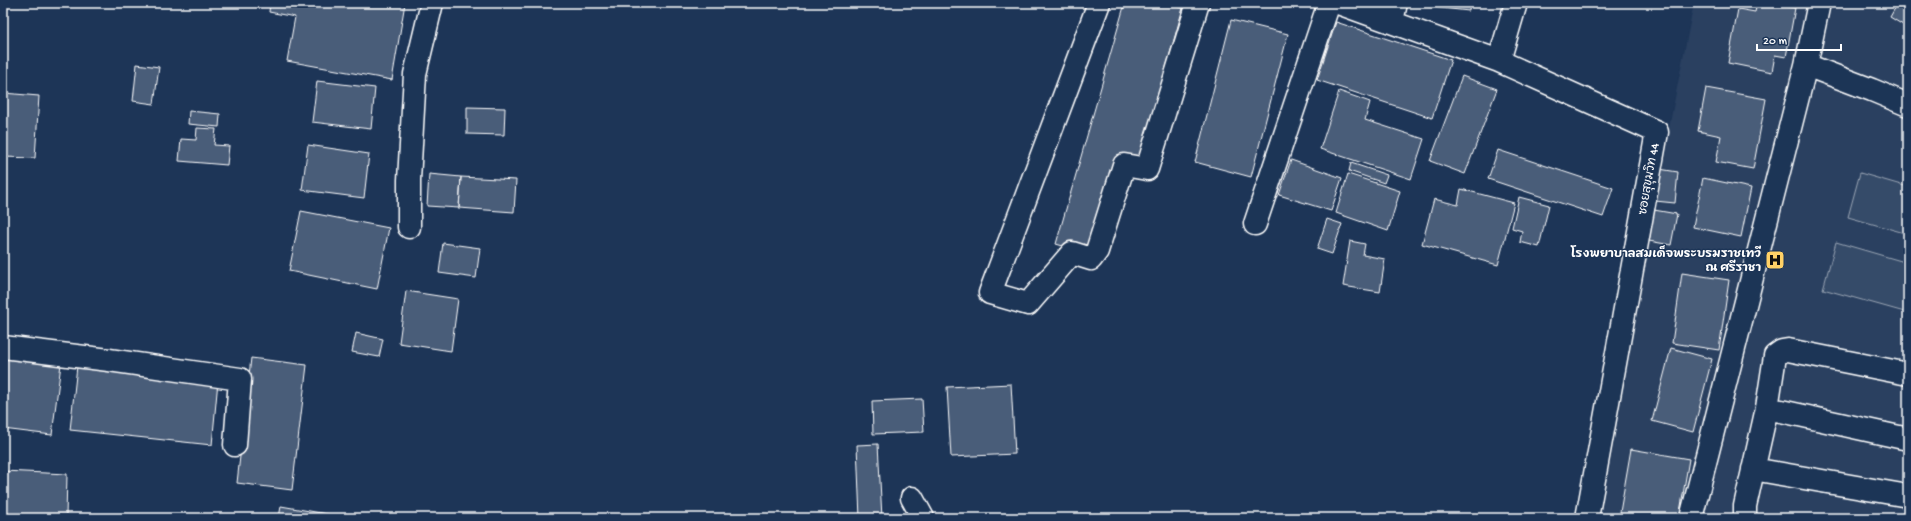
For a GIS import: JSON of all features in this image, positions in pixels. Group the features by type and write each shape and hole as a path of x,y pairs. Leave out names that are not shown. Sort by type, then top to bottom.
{"street":[{"path":"409,227 409,180 415,74 432,3"},
{"path":"1099,3 990,293 1028,304 1072,253 1091,259 1097,251 1124,165 1148,168 1198,3"},
{"path":"1255,224 1329,3"},
{"name":"ซอยสุขุมวิท 44","path":"1338,3 1394,12 1498,61 1657,132 1587,518"},
{"path":"1498,61 1516,3"},
{"path":"1691,518 1806,65 1819,3"},
{"path":"1806,65 1908,105"},
{"path":"3,347 109,360 240,379 235,445"},
{"path":"1745,518 1745,506 1767,408 1775,356 1782,351 1788,350 1803,352 1908,374"},
{"path":"1767,408 1908,439"},
{"path":"1754,469 1908,496"},
{"path":"912,498 923,518"}],"shaded area":[{"name":"โรงพยาบาลสมเด็จพระบรมราชเทวี ณ ศรีราชา","path":"1694,3 1908,3 1908,518 1591,518"},
{"path":"1860,173 1908,187 1908,234 1848,217"},
{"path":"1836,242 1908,263 1908,313 1823,289"}],"building":[{"path":"270,3 405,3 392,80 287,61 295,17 269,12"},
{"path":"1125,3 1165,3 1183,8 1139,163 1090,254 1056,244"},
{"path":"1422,3 1470,3 1469,11 1422,6"},
{"path":"1757,3 1767,3 1795,8 1786,57 1775,55 1772,72 1728,63 1738,9 1755,12"},
{"path":"1898,3 1908,3 1908,28 1890,17"},
{"path":"1231,20 1288,34 1251,177 1195,162"},
{"path":"1336,22 1451,60 1432,118 1317,80"},
{"path":"137,64 159,67 154,104 133,101"},
{"path":"1462,76 1497,89 1465,174 1430,161"},
{"path":"317,81 375,88 371,129 312,122"},
{"path":"1706,88 1766,99 1753,169 1716,162 1721,136 1698,131"},
{"path":"1339,91 1370,102 1365,120 1424,139 1411,179 1320,149"},
{"path":"3,93 39,96 35,158 3,157"},
{"path":"467,107 505,108 504,135 467,134"},
{"path":"189,111 220,114 219,127 188,124"},
{"path":"197,128 216,129 214,145 229,146 227,165 179,161 181,139 196,140"},
{"path":"308,145 369,154 364,198 302,190"},
{"path":"1498,150 1613,188 1603,217 1488,179"},
{"path":"1291,160 1342,178 1331,211 1279,195"},
{"path":"1351,163 1387,175 1384,183 1349,171"},
{"path":"1659,169 1678,172 1675,203 1655,201"},
{"path":"429,174 461,177 459,208 427,206"},
{"path":"1348,174 1400,191 1388,231 1336,213"},
{"path":"461,177 516,180 514,212 459,208"},
{"path":"1703,178 1751,188 1741,237 1693,227"},
{"path":"1461,189 1514,203 1498,265 1422,244 1434,199 1458,205"},
{"path":"1519,197 1549,205 1539,247 1520,242 1522,231 1512,228"},
{"path":"1654,210 1677,214 1671,245 1649,241"},
{"path":"301,211 389,228 377,289 289,271"},
{"path":"1327,219 1342,224 1332,254 1317,249"},
{"path":"1350,241 1365,244 1363,255 1385,259 1380,292 1343,286"},
{"path":"443,243 480,248 476,278 439,273"},
{"path":"1682,273 1729,280 1719,350 1672,343"},
{"path":"406,291 458,299 451,351 399,343"},
{"path":"356,333 383,339 379,357 352,352"},
{"path":"1671,348 1712,359 1693,432 1652,421"},
{"path":"3,357 61,364 52,435 3,429"},
{"path":"251,358 307,365 292,490 237,483"},
{"path":"77,366 218,381 212,445 70,430"},
{"path":"1011,384 1015,454 951,457 947,387"},
{"path":"922,399 924,432 873,434 872,401"},
{"path":"878,444 882,518 860,518 857,445"},
{"path":"1631,449 1689,459 1679,518 1619,518"},
{"path":"3,471 67,474 66,517 3,514"},
{"path":"281,506 338,516 337,518 279,518"}],"place":[{"name":"โรงพยาบาลสมเด็จพระบรมราชเทวี ณ ศรีราชา","path":"1775,260"}]}
